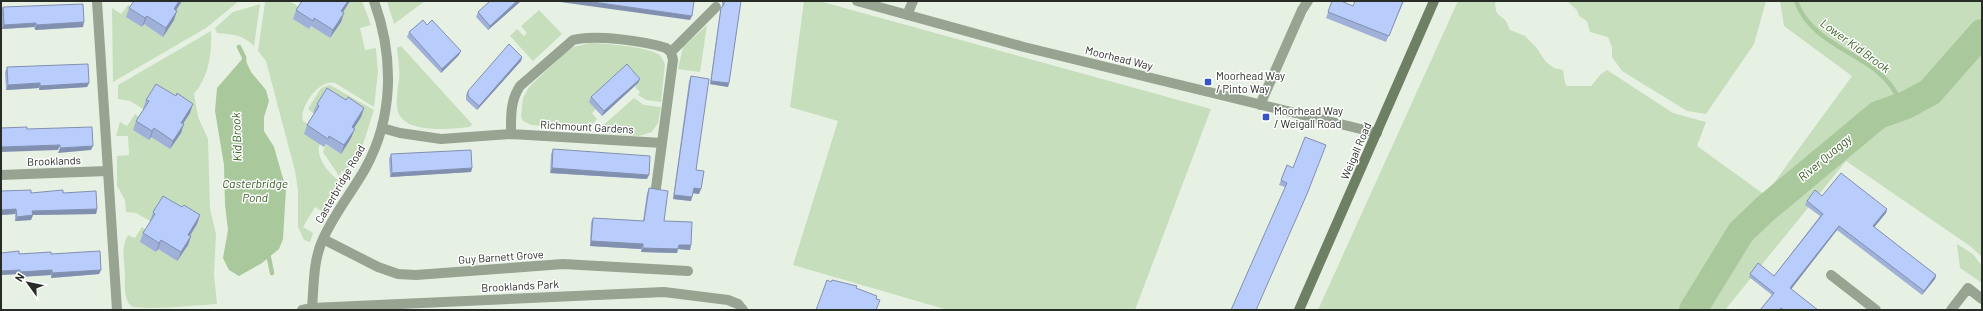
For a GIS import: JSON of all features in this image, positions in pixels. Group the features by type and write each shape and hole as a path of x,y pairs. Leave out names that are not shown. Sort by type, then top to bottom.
{"street":[{"path":"97,1 117,310"},
{"name":"Casterbridge Road","path":"312,308 317,257 322,239 366,167 382,128 386,110 388,66 384,36 374,1"},
{"name":"Moorhead Way","path":"857,1 1024,47 1377,133"},
{"path":"907,15 913,1"},
{"path":"1260,105 1302,10 1308,1"},
{"name":"Weigall Road","path":"1299,310 1434,1"},
{"path":"671,52 716,7"},
{"path":"511,134 512,106 514,96 520,86 573,40 583,37 596,37 659,45 671,52 672,65 656,188"},
{"name":"Richmount Gardens","path":"382,128 419,137 441,139 511,134 662,143"},
{"name":"Brooklands","path":"1,175 107,171"},
{"name":"Guy Barnett Grove","path":"322,239 378,267 398,274 563,264 688,271"},
{"path":"1831,275 1876,310"},
{"path":"1951,310 1968,288 1982,299"},
{"name":"Brooklands Park","path":"302,310 312,308 664,292 728,300 741,307"}],"shaded area":[{"path":"182,1 239,1 206,28 113,82 112,8 121,14 128,5 132,7 142,27 144,24 163,36 171,18"},
{"path":"349,1 362,1 371,25 360,28 365,50 376,48 378,72 374,107 335,83 329,83 323,85 312,95 304,109 303,121 309,125 320,144 319,154 324,165 332,175 340,181 325,213 315,207 303,227 313,233 310,242 304,240 298,227 298,190 295,171 266,61 258,51 265,2 286,2 296,5 302,13 309,29 311,26 330,38 340,22 338,20"},
{"path":"387,1 425,1 394,24"},
{"path":"804,1 819,1 1211,109 1135,310 948,310 793,265 838,121 790,107"},
{"path":"1458,1 1495,1 1497,13 1506,21 1510,30 1525,36 1536,47 1546,62 1554,68 1563,70 1565,83 1567,86 1591,86 1601,74 1607,70 1673,113 1706,122 1697,146 1765,195 1852,76 1784,26 1780,1 1982,1 1982,257 1970,246 1846,161 1725,310 1318,310"},
{"path":"1567,1 1766,1 1754,44 1706,114 1687,111 1622,71 1612,57 1612,47 1608,37 1590,32 1587,21 1579,16 1577,10"},
{"path":"260,4 254,46 246,39 228,34 217,33 215,28 233,12"},
{"path":"539,10 562,34 533,61 510,36 517,29 524,36 527,33 521,26"},
{"path":"707,25 700,72 678,69 683,47"},
{"path":"211,31 211,48 206,72 194,94 198,117 208,139 210,209 216,234 214,274 217,304 158,308 131,306 128,303 125,286 124,244 128,235 135,238 142,227 147,231 156,252 158,249 177,261 160,205 150,221 136,213 126,212 125,200 117,186 117,156 129,155 128,136 116,136 120,122 127,126 135,114 140,118 149,140 151,137 170,149 178,131 190,112 143,109 130,101 118,99 118,85"},
{"path":"590,43 635,47 658,54 665,64 661,102 646,100 638,95 640,92 635,87 638,83 596,109 592,113 597,119 588,129 531,125 523,121 521,116 523,98 529,87 573,47"},
{"path":"401,46 472,124 470,127 451,129 427,128 416,126 407,122 400,116 397,107 399,64 397,48"},
{"path":"330,85 374,110 359,157 350,164 345,172 342,171 339,176 323,152 326,144 341,154 324,96 313,113 308,109 321,88"},
{"path":"634,98 644,105 661,107 658,123 652,132 639,136 602,133 599,129"},
{"path":"1957,244 1973,254 1982,266 1982,283 1960,268"}],"water":[{"name":"Casterbridge Pond","path":"244,57 251,72 266,90 269,101 264,117 264,131 274,147 286,189 283,239 279,249 262,263 239,276 229,270 223,258 228,230 225,205 224,165 215,111 217,88"}],"building":[{"path":"134,1 179,1 174,9 177,11 166,28 147,16 145,18 129,8"},
{"path":"302,1 348,1 341,11 344,13 333,30 314,18 313,21 296,10"},
{"path":"490,1 517,1 490,26 478,12"},
{"path":"586,1 694,1 692,16"},
{"path":"724,1 741,1 729,83 711,81 721,8 724,5"},
{"path":"1332,1 1341,1 1353,6 1355,1 1403,1 1389,36 1328,12"},
{"path":"83,4 84,22 4,25 3,7"},
{"path":"423,20 427,25 432,20 461,51 442,69 409,32"},
{"path":"509,44 522,57 479,106 468,96 468,91"},
{"path":"88,64 89,83 40,86 40,83 8,85 7,67"},
{"path":"627,64 640,79 604,111 591,97"},
{"path":"691,76 709,79 696,170 704,171 701,189 694,188 692,197 674,195"},
{"path":"156,84 176,96 177,93 193,104 181,123 184,124 173,141 154,128 152,131 136,121 149,101 146,100"},
{"path":"327,88 346,100 348,97 364,108 352,127 355,129 344,145 329,136 328,139 307,125 319,106 317,104"},
{"path":"27,127 27,129 92,127 93,146 60,148 60,145 1,147 1,128"},
{"path":"1305,137 1326,145 1307,194 1256,310 1231,310 1287,183 1281,180 1287,165 1293,168"},
{"path":"553,149 650,156 649,175 552,168"},
{"path":"471,150 472,168 392,173 391,154"},
{"path":"1841,173 1887,209 1873,226 1936,275 1924,291 1839,226 1790,288 1818,310 1784,310 1781,308 1779,310 1760,310 1774,293 1750,274 1758,263 1774,276 1823,214 1807,201 1815,190 1822,196"},
{"path":"649,188 668,191 664,221 692,222 691,245 679,245 678,249 643,248 643,244 591,241 593,218 644,221"},
{"path":"31,190 31,193 63,190 63,193 96,191 97,209 32,211 33,215 17,217 16,209 1,210 1,191"},
{"path":"163,196 182,207 184,205 200,215 188,235 191,236 181,252 161,240 159,243 143,233 155,214 153,212"},
{"path":"19,251 19,254 51,252 51,254 100,251 101,270 52,273 52,270 20,272 20,270 1,271 1,253"},
{"path":"827,280 857,286 856,288 877,296 876,299 880,300 876,310 816,310"}],"waterway":[{"name":"Lower Kid Brook","path":"1796,1 1802,14 1820,34 1867,64 1886,79 1903,106"},
{"name":"River Quaggy","path":"1693,310 1741,232 1765,209 1878,115 1906,105 1930,92 1982,33"},
{"name":"Kid Brook","path":"239,47 244,57 244,62"},
{"name":"Kid Brook","path":"268,253 272,273"}],"place":[{"name":"Moorhead Way / Pinto Way","path":"1208,82"},
{"name":"Moorhead Way / Weigall Road","path":"1266,117"}]}
